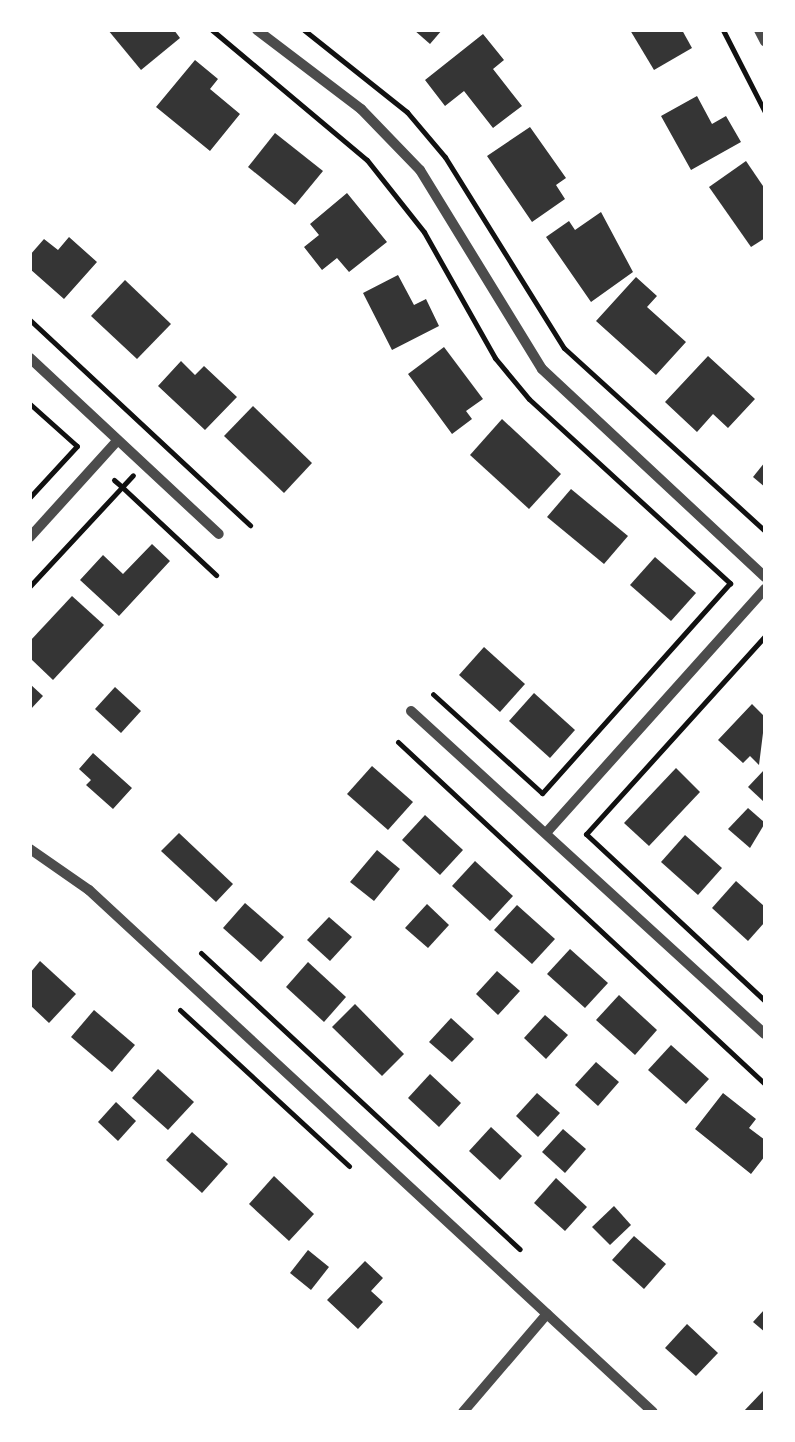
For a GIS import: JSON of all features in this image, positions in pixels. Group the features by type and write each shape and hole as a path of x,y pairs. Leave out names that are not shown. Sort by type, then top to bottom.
{"street":[{"path":"257,30 362,109 420,170 542,369 765,577"},
{"path":"759,30 765,42"},
{"path":"30,358 219,534"},
{"path":"30,537 117,441"},
{"path":"546,833 765,589"},
{"path":"411,710 765,1034"},
{"path":"30,850 89,890 653,1412"},
{"path":"464,1412 547,1314"}],"path":[{"path":"212,30 367,160 424,232 495,358 529,399 730,583 542,793 433,694"},
{"path":"304,30 407,112 445,157 564,348 765,532"},
{"path":"723,30 765,112"},
{"path":"30,320 250,525"},
{"path":"30,404 84,453"},
{"path":"30,496 98,422"},
{"path":"30,586 122,487 216,575"},
{"path":"586,834 765,636"},
{"path":"398,742 765,1084"},
{"path":"579,828 765,1000"},
{"path":"201,953 520,1249"},
{"path":"180,1010 349,1166"}],"building":[{"path":"108,30 174,30 180,38 141,70"},
{"path":"414,30 442,30 430,44"},
{"path":"630,30 682,30 692,48 654,70"},
{"path":"483,34 504,60 493,69 522,106 493,128 464,91 445,106 425,80"},
{"path":"195,60 218,79 210,89 240,114 210,151 156,107"},
{"path":"697,96 712,124 726,116 741,142 691,170 661,116"},
{"path":"530,127 566,178 556,185 565,199 532,222 487,156"},
{"path":"275,133 323,171 295,205 248,167"},
{"path":"746,161 765,189 765,238 751,247 709,187"},
{"path":"347,193 387,242 349,272 337,258 322,270 304,247 319,235 310,224"},
{"path":"601,212 633,272 591,302 546,237 569,221 575,230"},
{"path":"69,237 97,262 64,299 30,269 30,255 44,239 58,250"},
{"path":"398,275 414,305 426,299 439,326 392,350 363,293"},
{"path":"636,277 657,296 647,307 686,342 656,375 596,321"},
{"path":"125,280 171,324 137,359 91,316"},
{"path":"444,347 483,399 466,411 472,419 452,434 408,374"},
{"path":"708,356 755,399 728,428 713,414 697,432 665,402"},
{"path":"181,361 195,375 204,366 237,397 205,430 158,386"},
{"path":"253,406 312,463 284,493 224,436"},
{"path":"502,419 561,474 529,509 470,455"},
{"path":"765,462 765,487 753,477"},
{"path":"571,489 628,536 604,564 547,517"},
{"path":"152,544 170,561 119,616 80,580 103,555 123,574"},
{"path":"655,557 696,593 671,621 630,585"},
{"path":"72,596 104,625 53,680 30,658 30,641"},
{"path":"484,647 525,684 500,712 459,675"},
{"path":"30,684 43,696 30,710"},
{"path":"115,687 141,711 121,733 95,709"},
{"path":"534,693 575,730 550,758 509,721"},
{"path":"752,704 765,717 759,765 750,756 743,763 718,740"},
{"path":"93,753 132,788 113,809 86,785 91,780 79,769"},
{"path":"372,766 413,802 388,830 347,794"},
{"path":"676,768 700,792 649,846 624,823"},
{"path":"765,769 765,803 748,787"},
{"path":"748,808 765,823 750,848 728,829"},
{"path":"425,815 463,850 440,875 402,840"},
{"path":"179,833 233,884 216,902 161,851"},
{"path":"685,835 722,868 698,895 661,862"},
{"path":"377,850 400,869 374,901 350,882"},
{"path":"475,861 513,896 490,921 452,886"},
{"path":"736,881 765,907 765,922 748,941 712,908"},
{"path":"245,903 284,937 261,962 223,928"},
{"path":"427,904 449,925 428,948 405,928"},
{"path":"517,905 555,939 532,964 494,930"},
{"path":"329,917 352,937 330,961 307,940"},
{"path":"570,949 608,983 585,1008 547,974"},
{"path":"40,961 76,994 49,1023 30,1005 30,973"},
{"path":"308,962 346,997 324,1022 286,987"},
{"path":"497,971 520,991 498,1015 476,994"},
{"path":"619,995 657,1030 635,1055 596,1020"},
{"path":"355,1004 404,1054 382,1076 332,1027"},
{"path":"94,1010 135,1045 112,1072 71,1037"},
{"path":"545,1015 568,1035 546,1059 524,1038"},
{"path":"451,1018 474,1039 452,1062 429,1042"},
{"path":"671,1045 709,1079 686,1104 648,1070"},
{"path":"596,1062 619,1082 598,1106 575,1085"},
{"path":"158,1069 194,1102 168,1130 132,1098"},
{"path":"430,1074 461,1103 439,1127 408,1098"},
{"path":"537,1093 560,1113 538,1137 516,1116"},
{"path":"723,1093 756,1119 749,1128 765,1140 765,1156 751,1174 695,1129"},
{"path":"116,1102 136,1121 118,1141 98,1122"},
{"path":"491,1127 522,1156 500,1180 469,1151"},
{"path":"563,1129 586,1149 565,1173 542,1152"},
{"path":"192,1132 228,1164 202,1193 166,1160"},
{"path":"274,1176 314,1214 289,1241 249,1204"},
{"path":"556,1178 587,1207 565,1231 534,1203"},
{"path":"614,1206 631,1225 610,1245 592,1227"},
{"path":"634,1236 666,1264 644,1289 612,1260"},
{"path":"308,1250 329,1267 311,1290 290,1273"},
{"path":"365,1261 383,1278 371,1291 383,1302 358,1329 327,1300"},
{"path":"765,1309 765,1332 753,1322"},
{"path":"687,1324 718,1353 696,1376 665,1348"},
{"path":"765,1389 765,1412 743,1412"}]}
